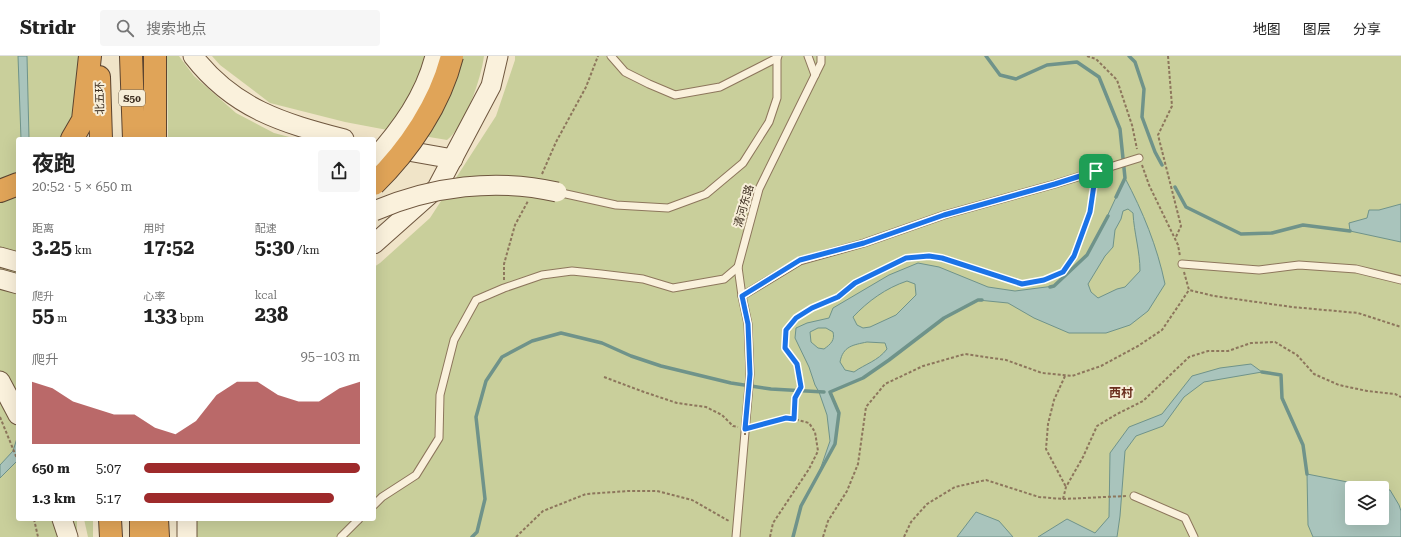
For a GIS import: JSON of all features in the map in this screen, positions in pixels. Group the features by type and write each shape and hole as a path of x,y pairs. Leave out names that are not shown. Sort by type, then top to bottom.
{"highway":[{"path":"73,137 83,120 90,56"},
{"name":"北五环","path":"99,56 101,137"},
{"name":"S50","path":"131,56 134,137"},
{"path":"155,56 155,137"},
{"path":"376,182 414,137 437,96 452,56"},
{"path":"110,521 111,537"},
{"path":"141,521 141,537"},
{"path":"158,521 158,537"}],"main road":[{"path":"193,56 210,77 245,104 279,120 301,128 336,137"},
{"path":"376,157 397,132 410,113 431,71 435,56"},
{"path":"376,242 437,188 491,86 498,56"},
{"path":"376,145 452,159"},
{"path":"376,210 418,196 460,187 509,185 557,192"},
{"path":"0,257 16,261"},
{"path":"0,279 16,283"},
{"path":"0,381 16,411"},
{"path":"63,521 68,537"},
{"path":"187,521 187,537"}],"lane":[{"path":"557,192 616,205 668,208 706,194 743,163 769,122 777,98 777,57 720,87 675,95 625,72 611,56"},
{"path":"808,56 815,75"},
{"name":"清河东路","path":"745,429 750,374 748,324 738,267 759,189 821,63 821,56"},
{"path":"742,296 800,260 864,243 944,215 1055,184 1139,158"},
{"path":"1182,264 1260,270 1298,265 1356,269 1401,280"},
{"path":"376,503 382,497 416,475 439,438 440,395 454,340 476,300 504,288 542,275 572,271 643,279 672,288 724,279 738,267"},
{"path":"736,537 745,429"},
{"path":"1134,496 1185,518 1194,537"},
{"path":"341,537 358,521"}],"path":[{"path":"542,176 556,142 586,87 598,56"},
{"path":"1087,56 1096,59 1117,80 1132,125 1139,158"},
{"path":"1168,56 1172,106 1158,135 1181,226 1175,239"},
{"path":"794,419 795,398 801,387 797,364 785,348 786,330 796,318 812,308 838,297 855,283 906,258 929,256 942,258 1022,284 1044,280 1063,272 1074,256 1090,212 1096,171"},
{"path":"504,288 504,264 515,225 528,201"},
{"path":"1066,487 1046,449 1048,424 1054,400 1065,376 1072,376 1101,366 1138,346 1162,330 1189,290"},
{"path":"1063,499 1066,487 1083,457 1097,426 1143,401 1189,358 1208,351 1228,351 1251,343 1275,342 1297,355 1314,374 1339,385 1367,391 1396,394 1401,397"},
{"path":"823,537 828,521 847,490 858,464 866,407 885,384 923,366 966,354 1006,360 1042,372 1072,376"},
{"path":"604,378 677,403 706,407 722,415 733,426 745,429 786,418 809,423 816,432 818,451 808,470 773,523 770,537"},
{"path":"0,416 16,456"},
{"path":"904,537 911,522 927,504 955,488 986,480 1040,497 1063,499 1134,496"},
{"path":"516,537 543,511 586,494 628,491 657,491 692,500 737,525"},
{"path":"34,521 38,537"}],"green space":[{"path":"0,56 85,56 79,137 16,137 16,521 77,521 77,537 0,537"},
{"path":"167,56 179,56 194,76 236,113 274,133 289,137 168,137"},
{"path":"212,56 484,56 476,89 466,113 454,133 447,140 345,122 270,103 220,65"},
{"path":"515,56 1401,56 1401,537 195,537 195,521 376,521 376,266 430,218 496,116 515,60"},
{"path":"84,521 93,521 93,537 88,537"}],"water":[{"path":"18,56 27,56 29,137 21,137"},
{"path":"1125,178 1149,230 1158,256 1165,284 1148,311 1130,325 1106,333 1069,333 1034,318 1008,303 978,300 944,318 863,378 831,392 839,413 835,444 820,470 830,441 827,415 809,367 795,338 796,328 807,323 829,318 833,308 889,275 918,263 939,267 988,287 1015,291 1054,286 1087,255","holes":["1128,209 1133,213 1140,271 1125,287 1098,298 1091,292 1088,284 1105,256 1113,247 1115,230 1121,219 1123,211","907,281 915,284 916,295 896,315 870,327 863,328 857,325 853,317 871,300 892,287","818,328 826,328 833,332 833,340 824,349 818,348 811,342 810,332","867,342 885,343 887,349 876,359 854,372 845,370 840,362 846,349 853,345"]},
{"path":"1401,204 1401,242 1350,231 1349,223 1367,218 1369,210 1379,210"},
{"path":"1251,364 1262,372 1204,382 1184,397 1163,426 1136,436 1125,451 1117,537 1038,537 1067,519 1095,533 1109,517 1110,453 1129,427 1162,414 1192,376 1220,368"},
{"path":"16,441 16,462 0,478 0,465 13,451"},
{"path":"1307,474 1345,481 1345,525 1389,525 1389,490 1399,505 1401,511 1401,537 1313,537 1308,525"},
{"path":"976,512 999,521 1013,537 957,537"}],"waterway":[{"path":"986,56 1000,75 1016,79 1047,65 1077,62 1099,77 1120,129 1125,178 1116,197"},
{"path":"1129,56 1135,62 1144,89 1142,117 1155,152 1162,165"},
{"path":"1175,187 1186,207 1241,234 1272,233 1303,225 1350,231"},
{"path":"1050,287 1054,286 1087,255 1108,216"},
{"path":"793,537 801,506 835,444 839,413 830,392 863,378 944,318 978,300 982,300"},
{"path":"472,537 477,532 485,499 476,417 486,381 502,357 532,341 561,333 602,343 631,356 661,366 731,383 771,389 824,392"},
{"path":"1262,372 1281,375 1282,398 1303,445 1307,474"}],"district":[{"name":"西村","path":"1121,393"}],"route":[{"path":"1096,171 1090,212 1074,256 1063,272 1044,280 1022,284 970,266 929,256 906,258 878,271 855,283 838,297 812,308 796,318 786,330 785,348 797,364 801,387 795,398 794,419 786,418 745,429 750,374 748,324 742,296 800,260 864,243 944,215 1096,171"}]}
